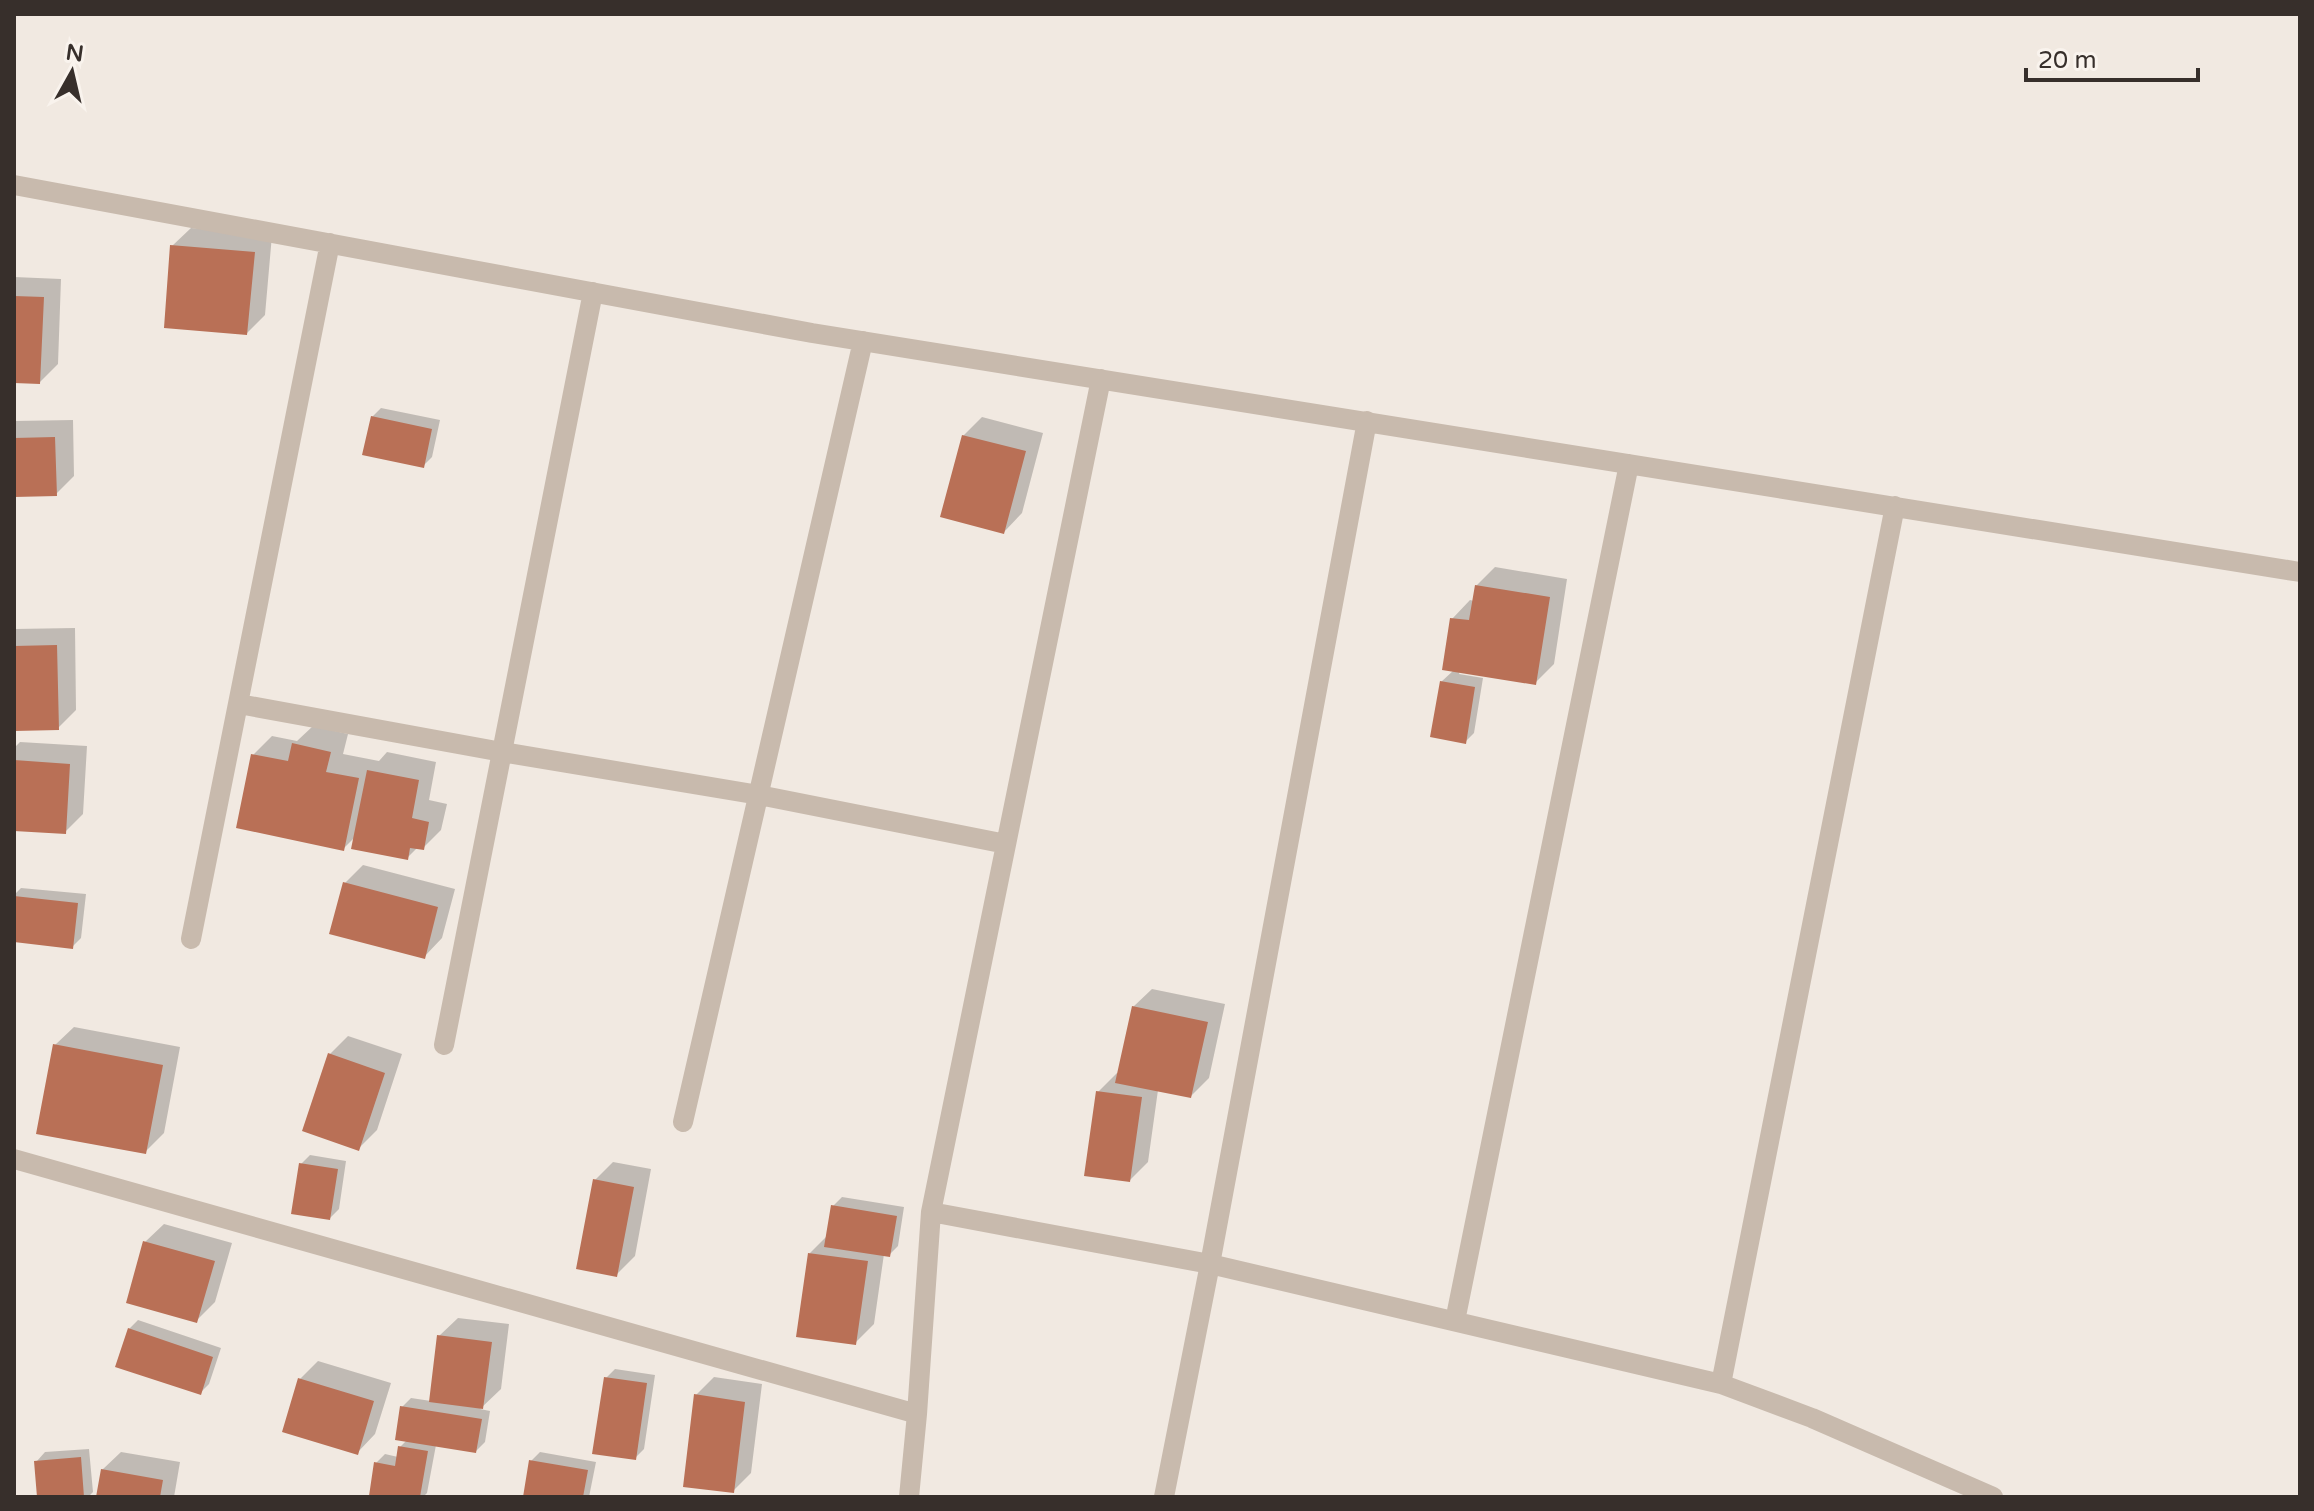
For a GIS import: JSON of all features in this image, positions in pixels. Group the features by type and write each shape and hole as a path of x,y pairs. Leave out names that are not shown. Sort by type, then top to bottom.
{"street":[{"path":"14,185 863,341 2300,572"},
{"path":"191,939 330,243"},
{"path":"444,1045 593,292"},
{"path":"683,1122 863,341"},
{"path":"909,1497 931,1212 1101,379"},
{"path":"1164,1497 1367,421"},
{"path":"1455,1321 1629,464"},
{"path":"1721,1384 1895,506"},
{"path":"239,704 759,795 1006,844"},
{"path":"14,1159 917,1414"},
{"path":"931,1212 1210,1264 1721,1384 1812,1418 1993,1497"}],"building":[{"path":"170,245 255,252 247,335 164,328"},
{"path":"14,296 44,297 40,384 14,383"},
{"path":"371,416 432,429 424,468 362,455"},
{"path":"962,435 1026,451 1004,534 940,517"},
{"path":"55,437 57,496 14,497 14,438"},
{"path":"1475,585 1550,597 1536,685 1442,670 1450,618 1469,620"},
{"path":"57,645 59,730 14,731 14,646"},
{"path":"1440,681 1475,687 1466,744 1430,737"},
{"path":"292,743 331,752 326,772 359,778 344,851 236,828 251,754 288,761"},
{"path":"14,760 70,764 66,834 14,831"},
{"path":"367,770 419,780 412,818 429,822 424,850 410,848 408,860 351,849"},
{"path":"343,882 438,907 425,959 329,934"},
{"path":"14,896 78,903 73,949 14,942"},
{"path":"1132,1006 1208,1022 1191,1098 1115,1083"},
{"path":"53,1044 163,1065 146,1154 36,1134"},
{"path":"328,1053 385,1073 359,1151 302,1131"},
{"path":"1096,1091 1142,1097 1130,1182 1084,1176"},
{"path":"299,1163 338,1169 330,1220 291,1214"},
{"path":"593,1179 634,1187 617,1277 576,1269"},
{"path":"831,1205 897,1216 890,1257 824,1247"},
{"path":"143,1241 215,1261 197,1323 126,1303"},
{"path":"808,1253 868,1261 856,1345 796,1337"},
{"path":"128,1328 213,1357 201,1395 115,1367"},
{"path":"437,1335 492,1342 483,1409 429,1402"},
{"path":"604,1377 647,1383 636,1460 592,1454"},
{"path":"298,1378 374,1401 358,1455 282,1432"},
{"path":"694,1394 745,1402 734,1493 683,1487"},
{"path":"400,1406 482,1419 476,1453 395,1440"},
{"path":"398,1446 428,1451 420,1497 369,1496 374,1462 395,1466"},
{"path":"81,1457 84,1497 37,1497 34,1461"},
{"path":"529,1460 588,1470 583,1497 523,1497"},
{"path":"101,1469 163,1480 160,1497 96,1497"}]}
